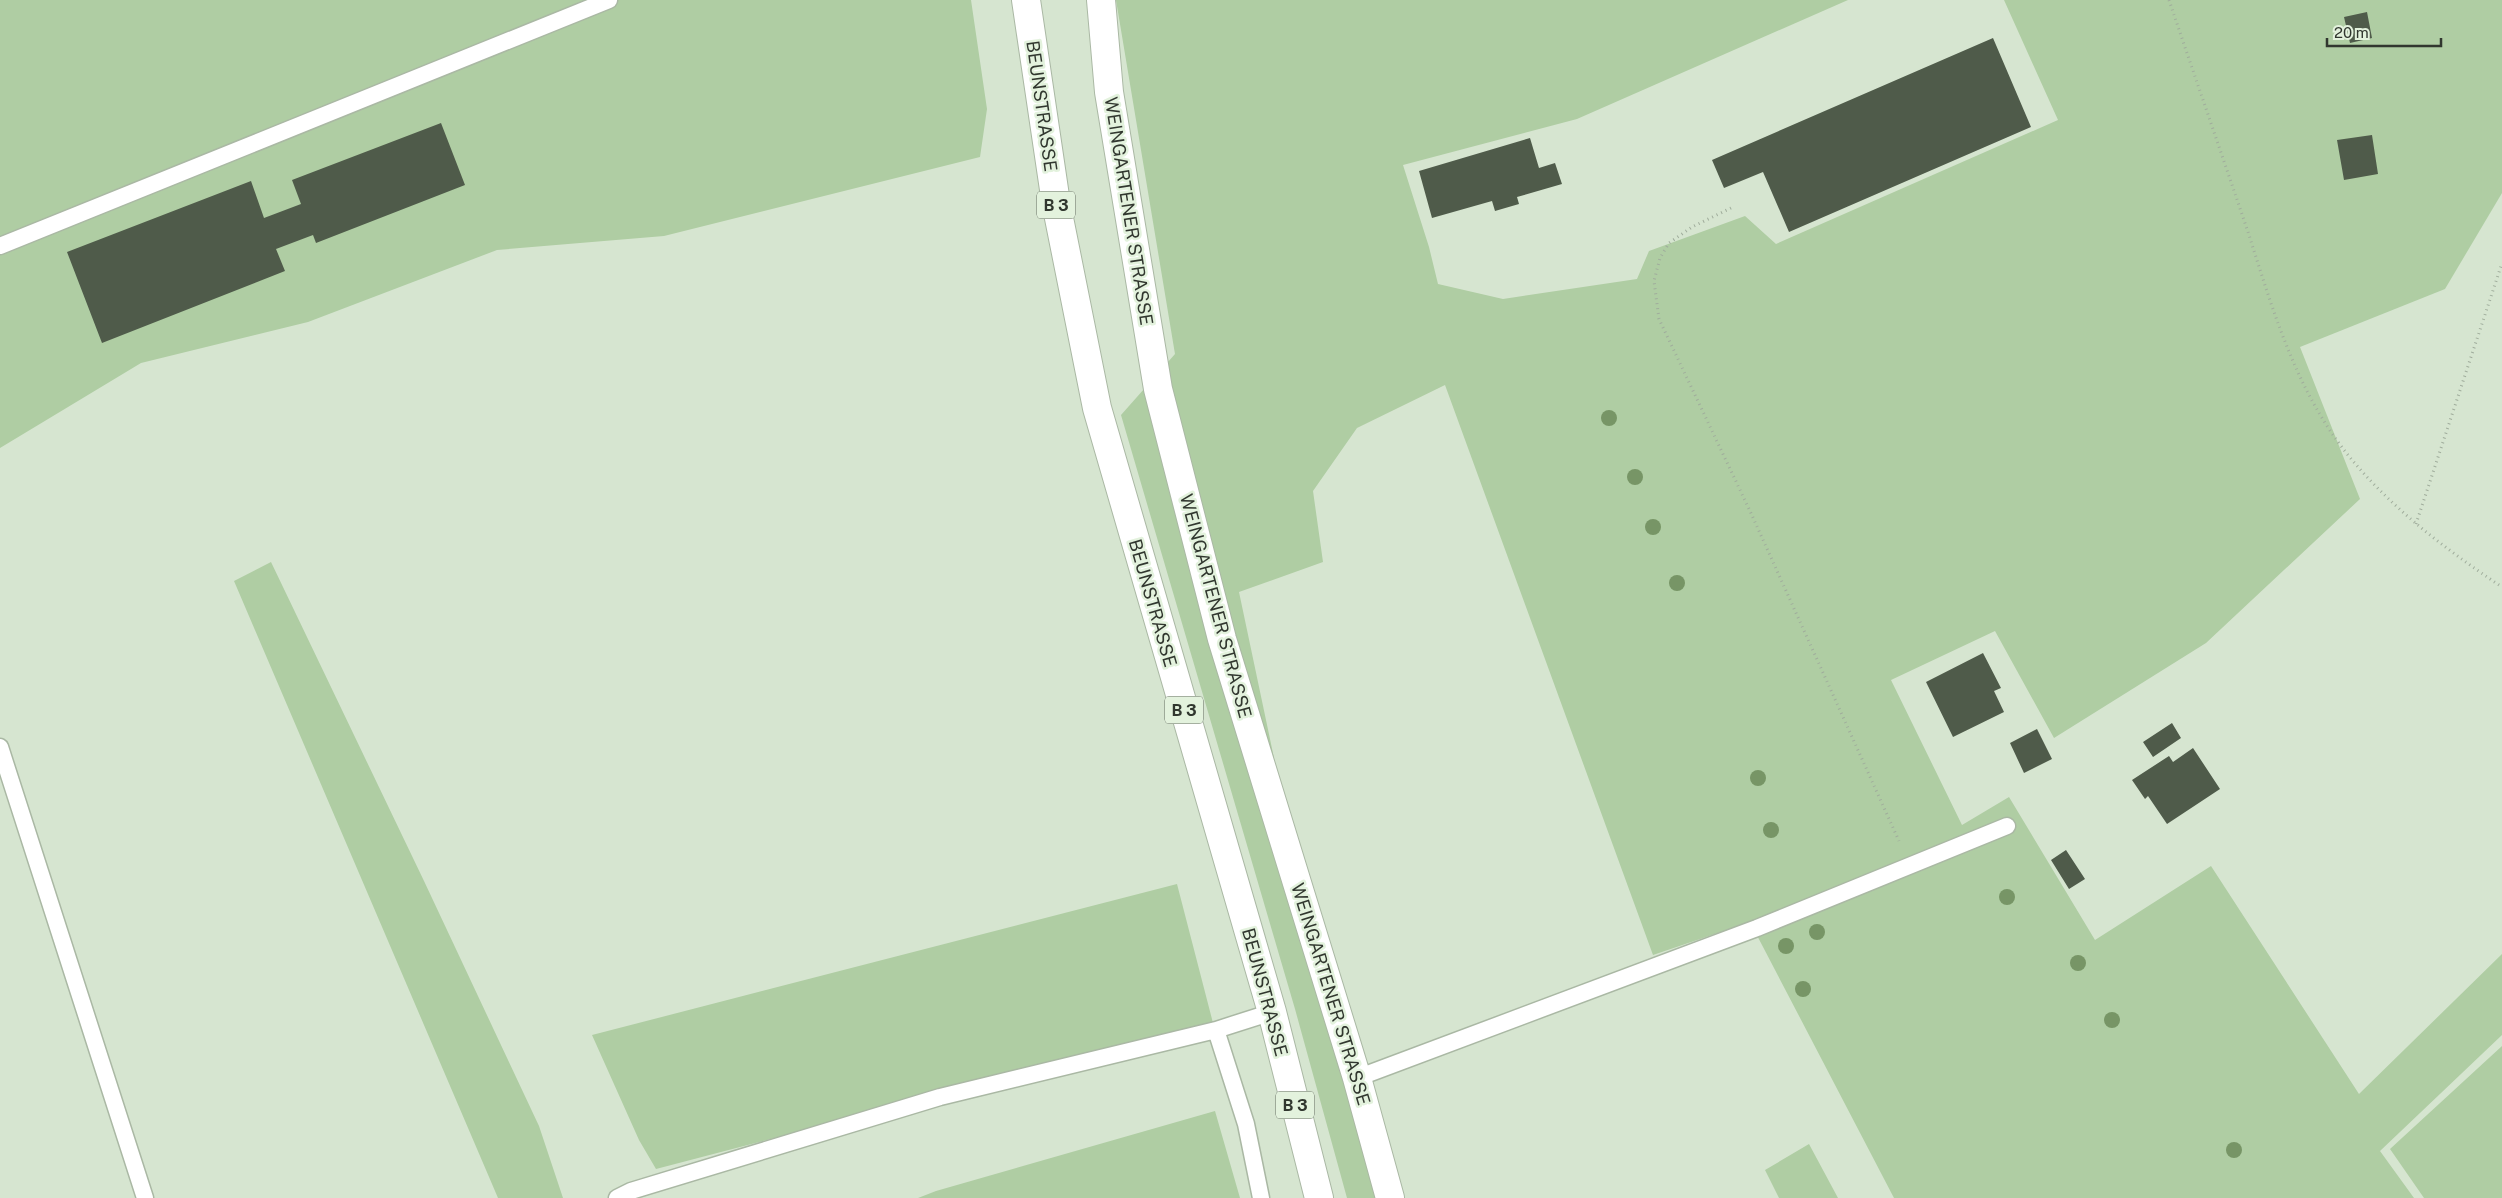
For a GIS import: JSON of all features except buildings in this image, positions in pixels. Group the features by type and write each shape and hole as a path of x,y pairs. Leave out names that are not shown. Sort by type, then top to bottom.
{"main road":[{"name":"BEUNSTRASSE","path":"1026,0 1056,203 1096,408 1272,1012 1319,1198"},
{"name":"WEINGARTENER STRASSE","path":"1101,0 1109,92 1158,389 1222,639 1357,1078 1390,1198"}],"lane":[{"path":"0,246 609,0"},
{"path":"0,747 145,1198"},
{"path":"1357,1078 1757,928 2007,826"},
{"path":"617,1198 631,1191 940,1097 1216,1030 1272,1012"},
{"path":"1216,1030 1246,1124 1261,1198"}],"path":[{"path":"2169,0 2274,316 2304,388 2347,454 2384,494 2416,524 2502,587"},
{"path":"1730,208 1692,227 1669,243 1660,258 1654,281 1659,319 1750,512 1910,865"},
{"path":"2416,524 2502,263"}],"green space":[{"path":"0,0 971,0 987,109 980,157 664,236 497,250 308,322 141,363 0,448"},
{"path":"1116,0 1848,0 1577,119 1403,165 1429,247 1438,284 1503,299 1637,279 1649,251 1745,216 1776,244 2058,120 2004,0 2502,0 2502,193 2445,289 2300,347 2360,499 2206,643 2054,738 1995,631 1891,680 1962,825 2009,797 2095,940 2211,866 2359,1094 2502,954 2502,1035 2380,1151 2414,1198 1894,1198 1750,922 1653,955 1445,385 1357,428 1313,491 1323,562 1239,592 1337,1057 1365,1157 1385,1198 1347,1198 1295,1009 1121,415 1175,354"},
{"path":"271,562 539,1126 563,1198 498,1198 234,581"},
{"path":"1177,884 1213,1023 656,1169 639,1140 592,1035"},
{"path":"2502,1046 2502,1198 2424,1198 2390,1149"},
{"path":"1215,1111 1240,1198 918,1198 936,1191"},
{"path":"1809,1144 1838,1198 1779,1198 1765,1170"}]}
